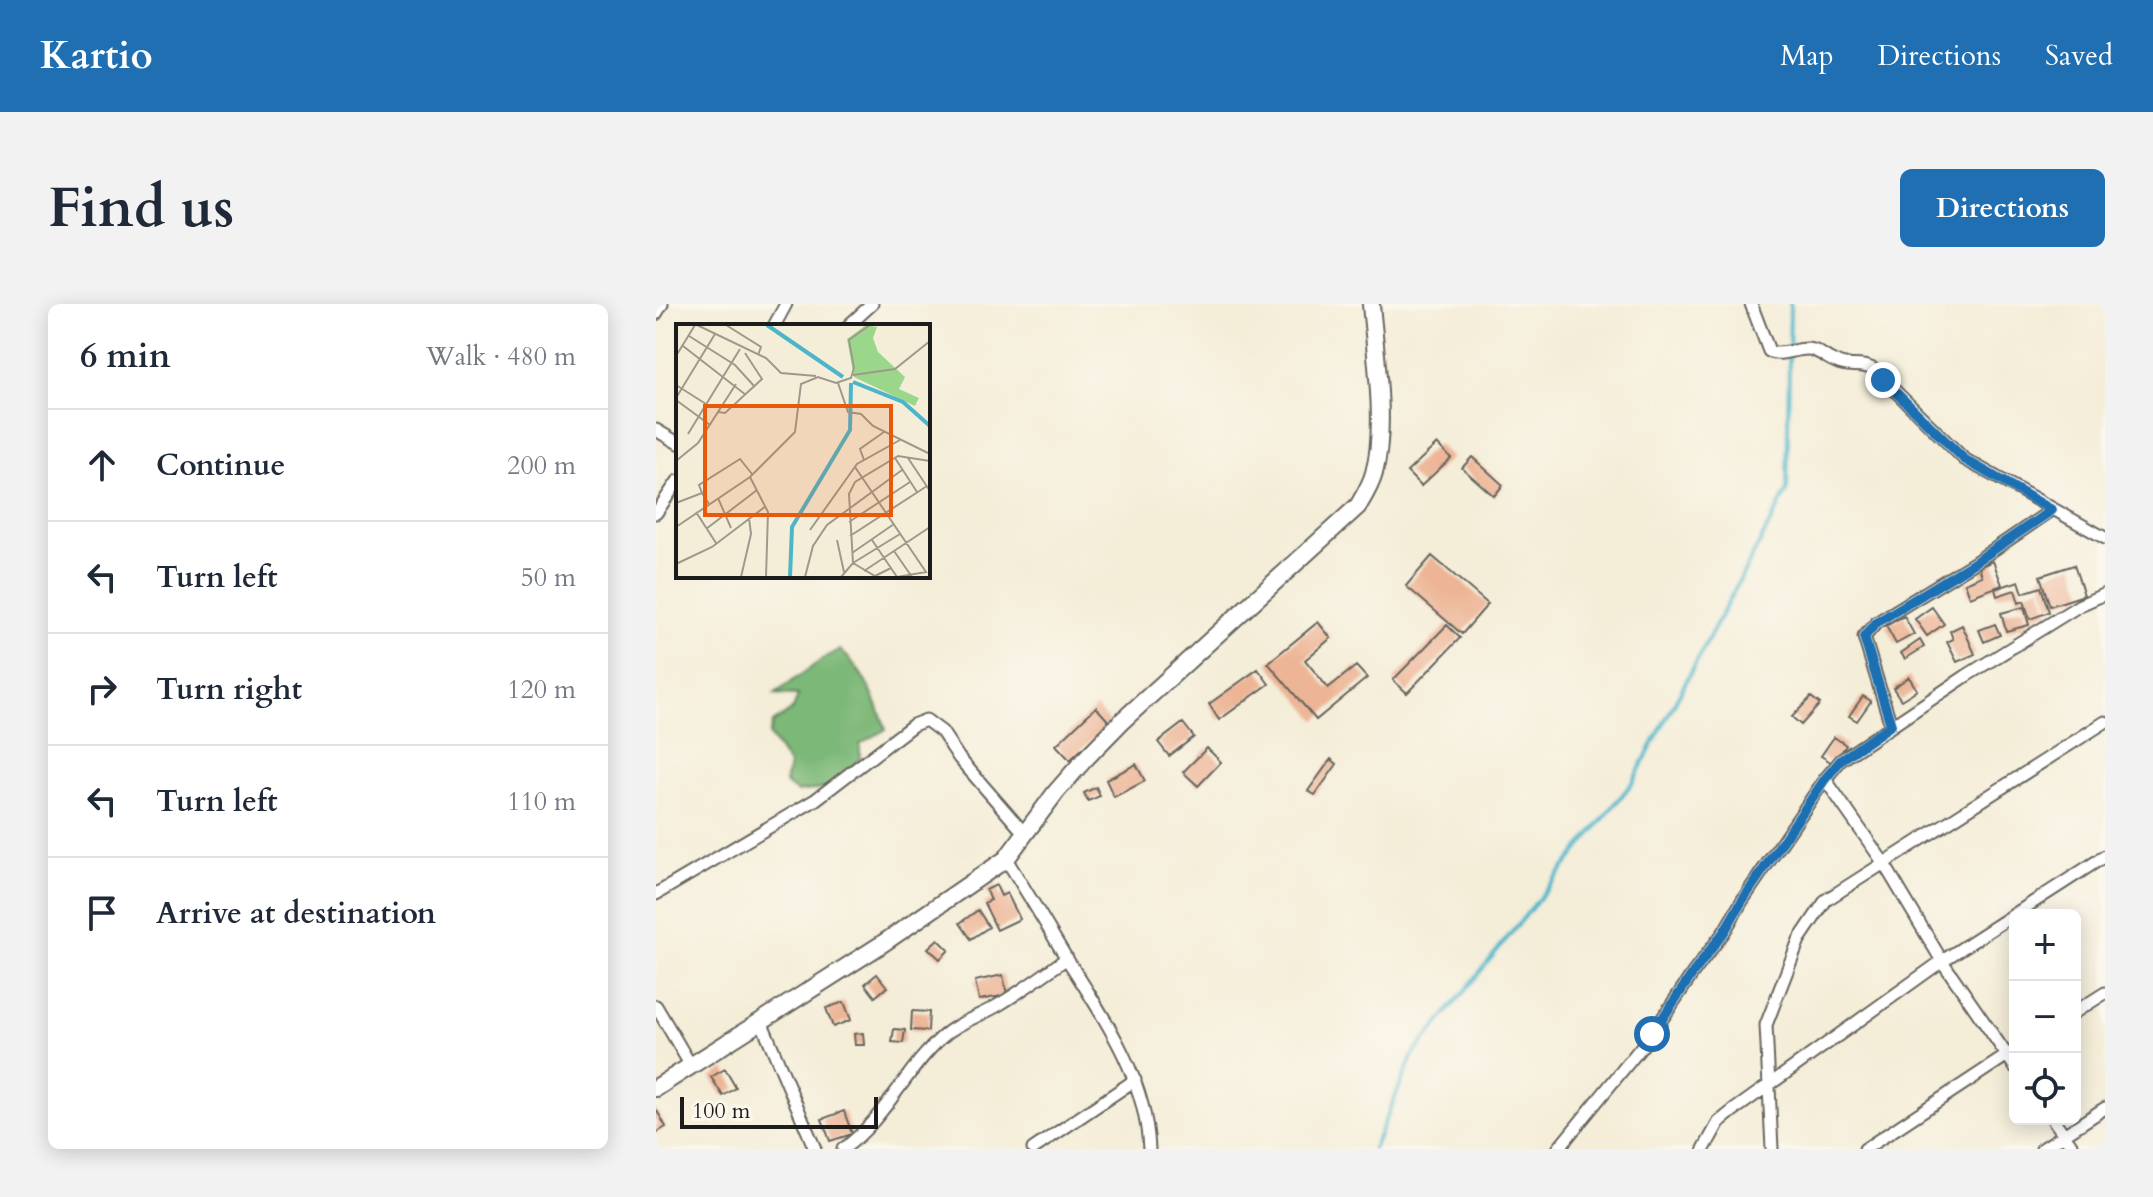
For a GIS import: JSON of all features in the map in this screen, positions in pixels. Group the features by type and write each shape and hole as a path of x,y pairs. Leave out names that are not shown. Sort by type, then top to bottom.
{"main road":[{"path":"656,1088 879,946 1006,859 1065,781 1122,721 1358,506 1374,473 1379,446 1371,304"}],"street":[{"path":"656,314 662,304"},
{"path":"775,324 786,304"},
{"path":"850,324 872,304"},
{"path":"1751,304 1769,351 1774,354 1816,350 1836,363 1849,366 1862,364 1873,369 1964,459 2105,538"},
{"path":"656,430 676,442"},
{"path":"656,513 676,484"},
{"path":"1891,725 1864,637 1876,623 1974,563 2052,510"},
{"path":"1558,1149 1652,1034 1841,760 2080,605 2105,594"},
{"path":"656,894 815,800 913,725 926,720 942,732 959,758 1025,834"},
{"path":"1772,1149 1766,1025 1799,940 1826,900 2105,722"},
{"path":"1825,779 1883,862 1942,961 2009,1050"},
{"path":"1704,1149 1719,1122 1942,961 2105,856"},
{"path":"1006,859 1115,1038 1135,1080 1149,1149"},
{"path":"843,1149 881,1114 909,1071 943,1036 968,1019 998,1006 1067,958"},
{"path":"2081,1008 2105,993"},
{"path":"656,1006 691,1066"},
{"path":"761,1021 815,1149"},
{"path":"1865,1149 2009,1054"},
{"path":"1033,1149 1135,1080"},
{"path":"2042,1149 2105,1108"},
{"path":"2057,1125 2074,1149"}],"green space":[{"path":"840,650 862,676 886,729 860,744 860,759 827,788 797,792 785,783 789,765 769,735 773,723 793,709 798,695 774,694"}],"building":[{"path":"1437,444 1451,458 1421,486 1407,472"},
{"path":"1472,457 1503,485 1494,496 1462,468"},
{"path":"1432,556 1488,604 1462,634 1406,586"},
{"path":"1993,561 2002,585 1970,597 1965,583 1982,576 1979,567"},
{"path":"2074,565 2084,595 2050,606 2040,576"},
{"path":"2019,581 2023,593 2041,587 2049,612 2030,619 2024,601 2019,603 2015,590 1997,596 1995,589"},
{"path":"1932,607 1944,624 1927,636 1915,619"},
{"path":"2024,607 2029,625 2006,631 2001,613"},
{"path":"1904,616 1914,634 1896,644 1886,626"},
{"path":"1318,622 1331,638 1305,660 1328,688 1356,666 1367,678 1316,720 1268,663"},
{"path":"1995,624 2000,635 1984,642 1979,630"},
{"path":"1447,625 1460,638 1407,693 1393,680"},
{"path":"1962,625 1975,654 1957,662 1947,642 1953,639 1950,631"},
{"path":"1920,640 1924,647 1905,659 1901,653"},
{"path":"1258,669 1269,684 1219,720 1209,704"},
{"path":"1909,677 1917,690 1901,700 1893,688"},
{"path":"1863,696 1871,701 1857,721 1849,716"},
{"path":"1811,697 1820,704 1801,725 1792,717"},
{"path":"1096,707 1110,723 1070,760 1056,745"},
{"path":"1183,723 1194,737 1169,756 1158,742"},
{"path":"1834,737 1846,745 1834,764 1821,756"},
{"path":"1207,748 1221,762 1198,786 1183,772"},
{"path":"1331,759 1337,764 1315,795 1308,791"},
{"path":"1136,764 1145,781 1114,797 1106,780"},
{"path":"1096,787 1100,796 1088,801 1084,793"},
{"path":"996,885 1001,896 1007,893 1020,919 997,930 984,903 991,900 986,890"},
{"path":"978,910 989,927 971,939 960,923"},
{"path":"938,939 949,950 940,959 928,948"},
{"path":"877,974 887,987 875,997 865,984"},
{"path":"1003,975 1007,995 979,1000 975,981"},
{"path":"844,1002 851,1020 833,1027 826,1008"},
{"path":"912,1011 929,1012 928,1031 911,1030"},
{"path":"894,1029 905,1030 903,1043 892,1042"},
{"path":"863,1033 864,1045 855,1045 854,1034"},
{"path":"725,1069 736,1088 723,1096 711,1077"},
{"path":"656,1109 666,1127 656,1133"},
{"path":"844,1111 852,1134 830,1141 822,1119"}],"waterway":[{"path":"1373,1149 1413,1055 1632,783 1787,491 1790,304"}],"route":[{"path":"1652,1034 1825,779 1841,760 1891,725 1864,637 1876,623 1974,563 2052,510 1964,459 1883,380"}]}
